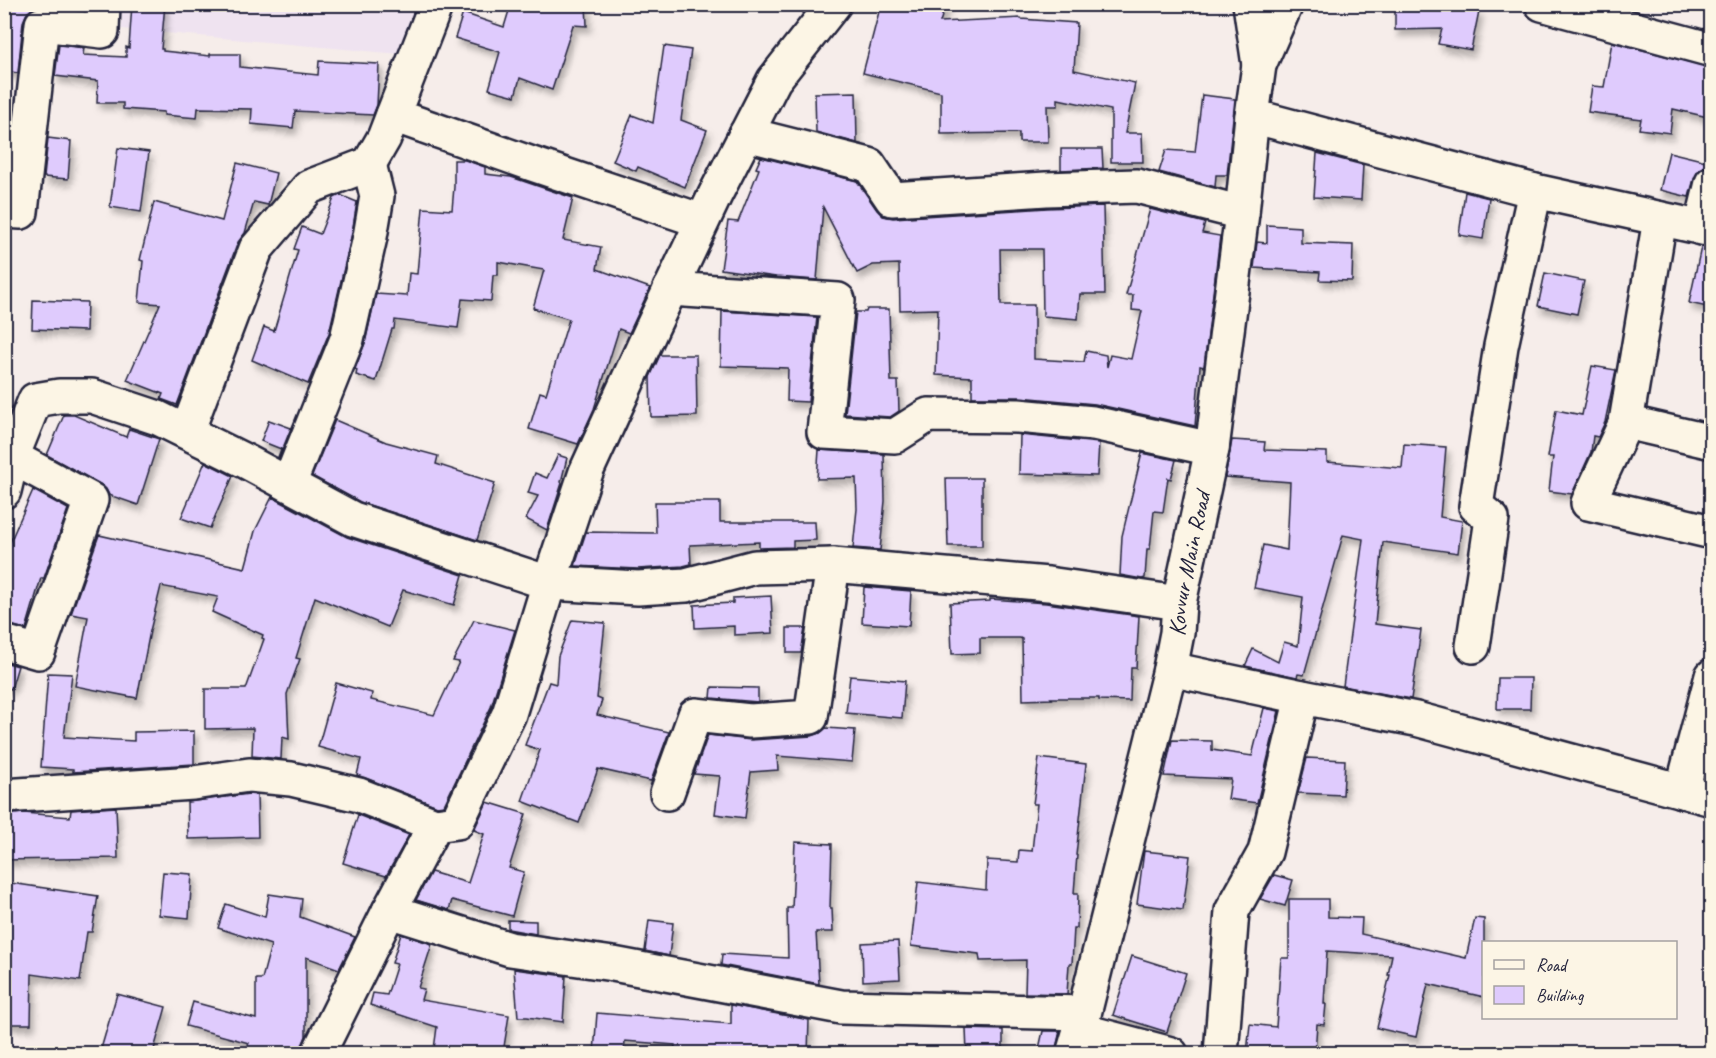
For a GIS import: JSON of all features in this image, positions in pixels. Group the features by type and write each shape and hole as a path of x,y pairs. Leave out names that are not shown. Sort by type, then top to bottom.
{"street":[{"path":"4,211 21,212 42,24 102,30 103,4"},
{"path":"187,432 256,249 309,187 369,164 384,138 436,4"},
{"path":"4,796 193,783 249,775 291,779 359,795 435,825 457,822 509,714 586,472 670,289 774,80 834,4"},
{"name":"Kovvur Main Road","path":"1250,4 1260,64"},
{"name":"Kovvur Main Road","path":"1079,1032 1170,669 1177,633 1179,603 1212,449 1260,64 1286,4"},
{"path":"1542,4 1712,50"},
{"path":"393,115 702,221"},
{"path":"1252,116 1535,191 1706,229 1712,183"},
{"path":"746,134 869,165 892,200 1046,189 1137,186 1242,213"},
{"path":"289,484 347,339 377,196 369,164"},
{"path":"1473,646 1492,519 1476,506 1501,346 1535,191"},
{"path":"1660,219 1626,422 1588,504 1712,532"},
{"path":"670,289 838,300 824,432 896,436 928,415 1018,416 1093,423 1212,449"},
{"path":"4,491 8,456 35,400 59,396 92,396 158,418 353,519 549,583 638,588 686,585 755,567 833,565 1048,585 1179,603"},
{"path":"1626,422 1712,442"},
{"path":"4,642 38,652 91,500 8,456"},
{"path":"667,793 695,715 750,721 811,717 833,565"},
{"path":"1170,669 1302,698 1416,719 1697,795 1712,676"},
{"path":"1221,1053 1232,911 1265,852 1302,698"},
{"path":"318,1053 435,825"},
{"path":"389,911 510,949 613,964 841,1006 1079,1032 1172,1053"}],"shaded area":[{"path":"122,5 419,5 400,54 122,29"}],"building":[{"path":"4,4 61,4 61,7 44,5 35,7 27,13 23,22 18,73 4,71"},
{"path":"132,4 165,4 161,49 163,51 210,56 210,54 240,54 240,67 318,75 319,61 379,64 377,105 373,115 295,111 293,128 251,124 252,109 198,108 197,118 164,115 164,112 123,109 123,103 97,103 98,81 55,76 59,45 84,48 83,55 126,57 126,47 129,48"},
{"path":"511,4 586,4 587,26 573,25 552,90 520,78 515,96 489,89 500,52 455,38 463,13 504,27"},
{"path":"881,4 946,4 940,22 1021,18 1077,23 1074,70 1135,83 1125,133 1142,133 1143,162 1111,162 1111,110 1058,99 1058,106 1047,106 1048,142 1019,142 1019,133 941,134 941,92 863,73"},
{"path":"1395,4 1445,4 1479,11 1471,50 1438,44 1442,29 1395,30"},
{"path":"1612,42 1712,68 1712,118 1673,109 1670,133 1639,129 1641,119 1588,112 1592,86 1604,87"},
{"path":"664,46 691,50 681,120 707,130 685,187 638,167 636,171 613,161 632,115 653,123"},
{"path":"856,92 857,143 816,132 815,93"},
{"path":"1202,95 1235,99 1227,175 1216,175 1215,187 1159,172 1166,150 1195,152"},
{"path":"48,138 71,141 68,179 44,177"},
{"path":"118,148 149,152 141,212 110,207"},
{"path":"1061,149 1102,149 1103,168 1061,170"},
{"path":"1669,152 1710,162 1698,171 1689,197 1660,190"},
{"path":"1317,153 1363,165 1361,200 1314,197"},
{"path":"761,157 857,181 877,210 883,216 893,218 1103,206 1105,294 1080,294 1078,319 1043,316 1042,249 1000,249 1001,305 1034,305 1034,359 1084,362 1086,351 1106,355 1107,367 1110,355 1131,359 1142,311 1132,310 1133,295 1126,295 1150,209 1205,223 1202,233 1220,236 1204,367 1200,366 1195,426 1095,404 1020,397 972,397 972,377 936,375 938,309 900,310 899,264 873,265 857,273 823,207 817,280 721,269 728,221 738,222 759,169 756,168"},
{"path":"454,160 465,160 485,167 485,174 511,177 573,198 563,240 601,247 597,269 650,288 629,333 619,329 594,409 578,444 529,429 540,392 546,394 569,319 533,308 544,270 498,262 498,275 493,275 491,301 462,299 458,328 395,320 376,381 356,375 357,370 355,369 365,343 376,294 407,296 409,273 417,274 423,208 452,210"},
{"path":"237,163 276,173 268,205 254,202 245,233 238,242 177,405 161,399 163,394 127,380 160,304 139,302 143,261 140,260 154,202 222,221"},
{"path":"1465,192 1489,198 1483,239 1459,235"},
{"path":"340,195 357,202 352,233 329,333 308,384 252,360 264,327 274,331 298,250 294,249 302,227 320,234 334,198"},
{"path":"1267,225 1301,227 1301,243 1353,245 1352,281 1319,280 1320,272 1254,268 1257,242 1267,243"},
{"path":"1701,247 1712,248 1712,308 1689,303"},
{"path":"1545,273 1584,281 1577,314 1538,306"},
{"path":"33,300 87,302 86,331 32,329"},
{"path":"867,309 889,309 891,381 898,381 899,411 890,417 845,414 856,312 866,312"},
{"path":"722,311 817,317 808,402 787,401 788,368 721,366"},
{"path":"660,355 696,355 697,416 651,417 650,377"},
{"path":"1592,366 1616,370 1605,422 1598,437 1593,436 1591,452 1572,494 1549,491 1553,457 1548,457 1556,410 1582,415"},
{"path":"64,415 74,415 126,437 129,429 159,439 138,505 109,495 100,484 47,455"},
{"path":"269,420 291,428 279,458 281,449 261,441"},
{"path":"335,420 386,442 438,456 436,464 495,483 477,540 360,502 312,476"},
{"path":"1020,435 1099,443 1097,476 1019,474"},
{"path":"1232,440 1265,442 1264,450 1327,452 1327,462 1402,468 1404,444 1446,447 1440,517 1462,521 1458,553 1383,542 1375,624 1421,630 1411,699 1343,686 1363,539 1343,535 1304,675 1298,674 1297,677 1245,666 1253,649 1278,662 1284,642 1298,646 1303,597 1254,588 1263,545 1287,550 1290,482 1225,477"},
{"path":"819,450 884,454 885,501 880,550 853,548 857,509 856,478 817,479"},
{"path":"1142,453 1176,460 1171,479 1168,478 1163,512 1154,511 1150,549 1147,549 1145,578 1142,579 1120,575 1122,536"},
{"path":"558,455 567,458 562,483 547,530 526,519 538,496 528,493 535,473 547,478"},
{"path":"205,462 233,476 210,528 181,518"},
{"path":"946,478 982,478 982,546 948,546"},
{"path":"33,490 68,509 44,578 41,578 26,629 4,624 4,556"},
{"path":"272,497 347,537 463,575 454,605 403,590 388,627 315,597 296,658 300,659 287,694 289,739 282,737 281,759 252,756 253,728 205,729 205,689 246,689 264,639 263,635 212,612 218,597 161,586 137,698 75,686 88,617 71,614 99,535 245,568 255,531"},
{"path":"655,502 720,502 720,522 815,522 816,540 793,541 793,547 759,548 759,542 690,545 691,564 683,566 638,569 575,566 586,532 656,533"},
{"path":"864,587 911,591 909,626 862,623"},
{"path":"771,596 773,633 734,635 734,626 695,628 694,605 733,603 733,598"},
{"path":"990,599 1046,603 1139,616 1136,668 1131,668 1130,701 1099,700 1099,698 1023,700 1022,639 1020,638 980,638 980,653 952,654 950,603 990,601"},
{"path":"474,620 515,630 491,707 444,805 437,806 357,775 361,759 318,747 336,683 372,693 371,700 434,715 459,662 453,661"},
{"path":"572,620 605,623 597,698 602,700 597,715 669,732 651,781 598,769 579,823 522,801 540,750 525,745 549,682 556,684 558,656"},
{"path":"787,628 805,628 801,653 787,653"},
{"path":"4,662 18,666 11,689 4,688"},
{"path":"48,673 72,674 64,737 134,741 134,732 194,731 194,764 73,772 73,769 41,767"},
{"path":"850,676 905,681 902,718 846,713"},
{"path":"1498,678 1531,678 1530,709 1497,709"},
{"path":"712,687 758,688 758,702 711,698"},
{"path":"1264,708 1279,711 1257,803 1228,799 1231,779 1164,776 1172,740 1212,741 1212,750 1252,756"},
{"path":"826,728 855,730 852,762 777,756 778,770 751,772 745,818 715,814 720,776 694,774 708,735 751,740 812,736"},
{"path":"1039,758 1086,764 1076,855 1074,893 1078,893 1077,928 1074,928 1072,964 1069,964 1067,994 1025,993 1026,960 980,961 979,954 911,946 918,882 986,890 987,860 1018,862 1019,850 1032,851 1037,804 1033,804"},
{"path":"1307,758 1345,760 1343,795 1298,793"},
{"path":"257,795 258,837 188,839 187,802"},
{"path":"487,802 526,814 509,868 524,872 512,916 452,900 449,910 416,900 431,872 468,883 484,834 474,830"},
{"path":"116,807 118,858 4,860 4,815 24,813 70,817 71,810"},
{"path":"358,815 409,835 386,876 343,863"},
{"path":"795,842 832,844 830,908 832,908 833,932 816,932 819,984 721,965 722,954 788,958 787,908 792,908"},
{"path":"1144,851 1190,856 1183,910 1137,904"},
{"path":"163,872 192,874 189,918 159,915"},
{"path":"1274,875 1293,880 1285,906 1260,899"},
{"path":"4,882 98,896 92,932 87,932 80,981 32,974 31,1024 5,1024"},
{"path":"269,894 302,899 300,917 355,937 339,969 306,957 306,1036 300,1053 245,1053 249,1043 186,1026 193,1002 256,1019 256,979 262,979 271,945 218,928 226,904 265,917"},
{"path":"1289,899 1328,899 1328,917 1362,918 1361,934 1466,958 1475,918 1484,919 1482,997 1428,984 1416,1037 1377,1028 1390,975 1388,975 1392,955 1327,951 1324,1025 1317,1024 1315,1053 1247,1053 1250,1024 1276,1027 1281,958 1289,958"},
{"path":"508,920 536,921 536,934 508,929"},
{"path":"649,920 673,923 669,956 645,951"},
{"path":"401,934 432,944 418,988 424,989 421,1000 509,1015 503,1053 464,1053 434,1049 437,1027 370,1005 373,993 387,995 397,964 392,963"},
{"path":"898,941 900,979 863,981 862,943"},
{"path":"1132,956 1186,973 1167,1032 1113,1015"},
{"path":"514,969 566,976 563,1022 518,1017"},
{"path":"117,994 166,1007 153,1053 117,1053 101,1049"},
{"path":"731,1005 809,1020 808,1053 674,1053 675,1045 625,1041 624,1053 594,1053 597,1013 731,1024"},
{"path":"966,1029 1003,1030 1003,1053 967,1053"},
{"path":"1043,1031 1060,1031 1055,1053 1038,1053"}]}
